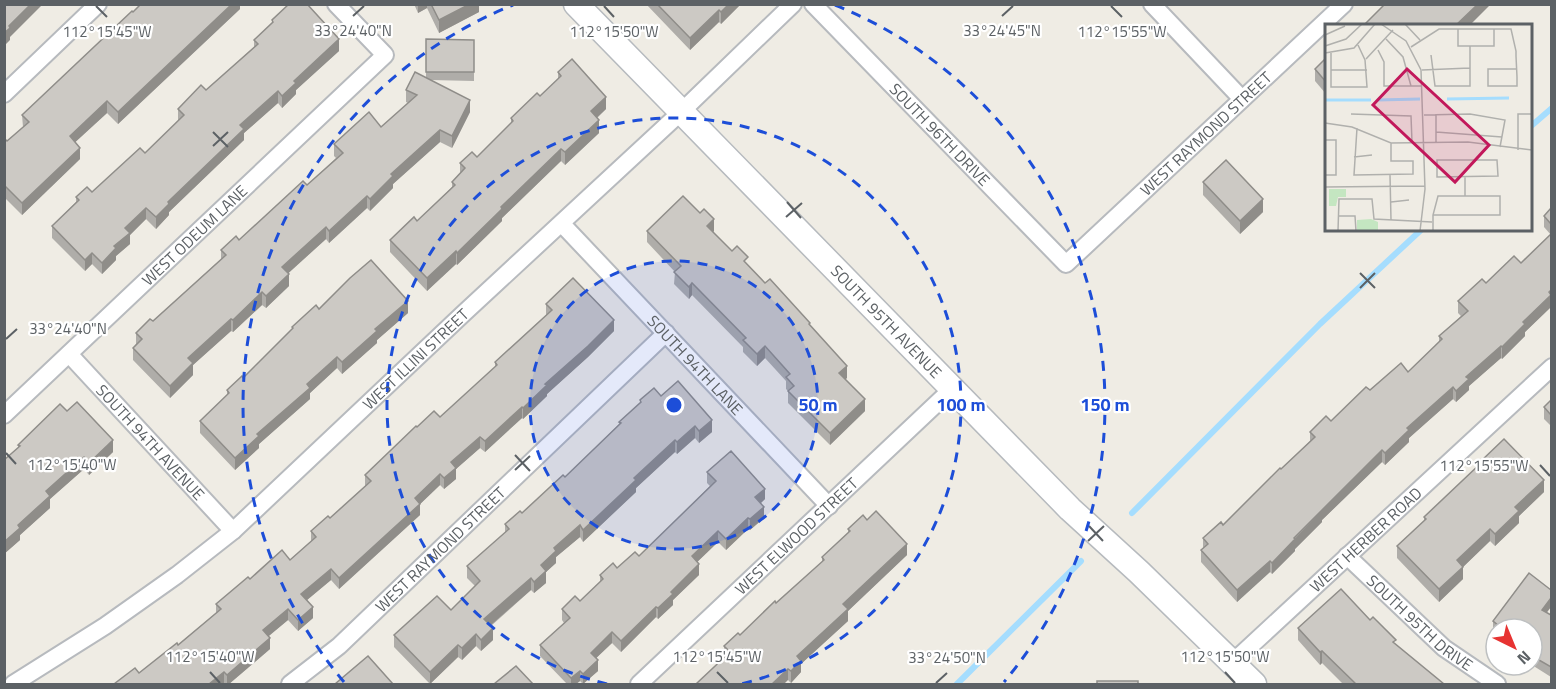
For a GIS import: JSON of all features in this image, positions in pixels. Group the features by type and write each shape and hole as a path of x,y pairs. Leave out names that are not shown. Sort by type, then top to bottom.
{"street":[{"path":"4,94 98,4"},
{"name":"WEST ODEUM LANE","path":"4,415 385,55 336,4"},
{"name":"SOUTH 95TH AVENUE","path":"576,4 1092,531 1139,572 1254,684"},
{"name":"WEST ILLINI STREET","path":"13,684 105,626 177,575 233,531 562,224 793,4"},
{"name":"SOUTH 96TH DRIVE","path":"813,4 1066,264"},
{"path":"1152,4 1242,99"},
{"name":"WEST RAYMOND STREET","path":"1066,264 1344,4"},
{"name":"SOUTH 94TH LANE","path":"562,224 829,506"},
{"name":"WEST RAYMOND STREET","path":"290,684 339,646 666,333"},
{"name":"SOUTH 94TH AVENUE","path":"69,354 233,531"},
{"name":"WEST HERBER ROAD","path":"1232,663 1551,367"},
{"name":"WEST ELWOOD STREET","path":"639,684 953,388"},
{"name":"SOUTH 95TH DRIVE","path":"1347,556 1444,648 1497,684"}],"building":[{"path":"4,4 31,4 4,33"},
{"path":"141,4 232,4 118,112 107,101 70,136 80,148 22,203 4,185 4,138 7,141 29,122 22,115"},
{"path":"289,4 307,4 339,39 294,81 296,83 282,96 278,91 240,125 244,129 168,202 169,204 156,217 146,208 125,228 130,233 114,246 116,248 102,263 92,253 85,260 52,226 79,200 76,197 87,187 92,192 140,148 145,153 184,115 178,109 201,85 206,90 258,44 254,40"},
{"path":"431,4 470,4 439,20"},
{"path":"657,4 729,4 721,12 719,10 690,38"},
{"path":"1385,4 1478,4 1457,24 1365,24"},
{"path":"426,39 474,40 474,72 426,72"},
{"path":"572,59 606,97 591,111 599,120 565,152 561,149 457,253 456,251 427,278 390,240 414,217 417,221 455,185 452,182 465,168 460,163 472,152 477,157 513,121 511,118 537,93 540,96 561,76 558,72"},
{"path":"1325,59 1325,81 1315,69"},
{"path":"415,72 470,100 452,136 440,130 391,174 393,176 370,199 367,196 329,231 326,227 282,267 289,274 266,296 262,292 188,358 193,363 170,386 133,348 142,339 136,333 150,319 153,321 226,255 221,250 236,236 239,240 303,181 307,185 343,153 334,144 369,112 381,127 417,95 406,90"},
{"path":"1226,160 1263,199 1240,221 1203,182"},
{"path":"683,196 700,213 704,209 714,219 707,226 732,251 737,246 748,257 744,261 765,283 770,279 847,366 839,373 865,399 830,433 788,391 794,386 786,377 790,374 765,346 757,354 743,340 746,338 692,283 689,287 674,272 681,266 647,231"},
{"path":"1551,208 1551,224 1544,216"},
{"path":"1551,234 1551,290 1549,292 1551,295 1523,322 1525,324 1502,347 1466,377 1469,379 1456,391 1453,387 1407,428 1409,430 1385,453 1382,450 1272,563 1270,561 1237,590 1201,550 1208,544 1203,538 1221,522 1223,525 1315,437 1310,432 1326,416 1331,421 1366,387 1370,390 1401,363 1408,372 1442,339 1439,336 1468,311 1458,301 1482,279 1486,283 1514,256 1521,263"},
{"path":"371,260 408,301 375,329 377,331 342,362 337,357 307,384 310,388 257,434 259,436 235,458 200,421 229,393 227,390 242,376 243,378 292,327 316,305 319,309"},
{"path":"573,278 614,320 545,384 547,385 523,408 485,441 480,437 451,462 456,468 444,478 440,474 415,498 420,504 339,578 331,569 301,594 313,607 298,620 288,609 263,630 270,638 227,675 224,672 209,684 114,684 135,668 139,673 177,643 178,645 221,609 216,604 248,577 250,579 282,550 290,560 316,537 311,531 328,516 330,518 371,481 365,475 416,426 434,411 440,417 497,365 495,362 552,310 546,304"},
{"path":"678,381 712,420 699,431 695,426 677,442 675,440 583,530 580,525 554,548 556,551 541,565 546,571 534,582 531,578 484,619 493,628 481,640 476,634 462,648 458,645 430,672 394,635 437,596 451,610 480,581 467,566 509,529 505,524 520,511 522,513 563,475 565,477 654,388 661,396"},
{"path":"1551,400 1551,415 1544,407"},
{"path":"77,402 113,440 89,463 84,457 46,491 50,496 18,525 20,528 4,542 4,460 60,404 67,411"},
{"path":"1504,439 1544,480 1515,507 1519,511 1495,534 1490,529 1457,560 1463,567 1439,589 1397,546"},
{"path":"731,451 765,489 755,497 764,507 750,519 748,518 726,539 718,531 692,556 699,564 671,592 673,594 621,641 612,632 591,653 598,660 583,674 580,671 571,678 540,645 570,618 562,609 575,596 580,601 603,579 600,575 613,563 617,568 635,552 639,556 716,481 707,472"},
{"path":"876,511 907,544 843,604 848,609 797,656 801,661 791,671 788,669 772,684 696,684 730,652 724,646 738,633 740,635 775,601 776,603 824,560 822,557 850,531 848,529 863,515 867,520"},
{"path":"1529,573 1551,590 1551,598 1542,610 1551,615 1551,667 1544,663 1544,617 1496,617"},
{"path":"1341,589 1370,620 1373,617 1396,640 1393,642 1444,684 1356,684 1322,651 1320,652 1298,628"},
{"path":"368,656 393,684 335,684"},
{"path":"516,666 533,684 494,684"},
{"path":"1097,681 1138,681 1138,684 1097,684"}],"waterway":[{"path":"1532,125 1552,108"},
{"path":"1132,513 1320,324 1420,231"},
{"path":"957,684 1081,561"}]}
